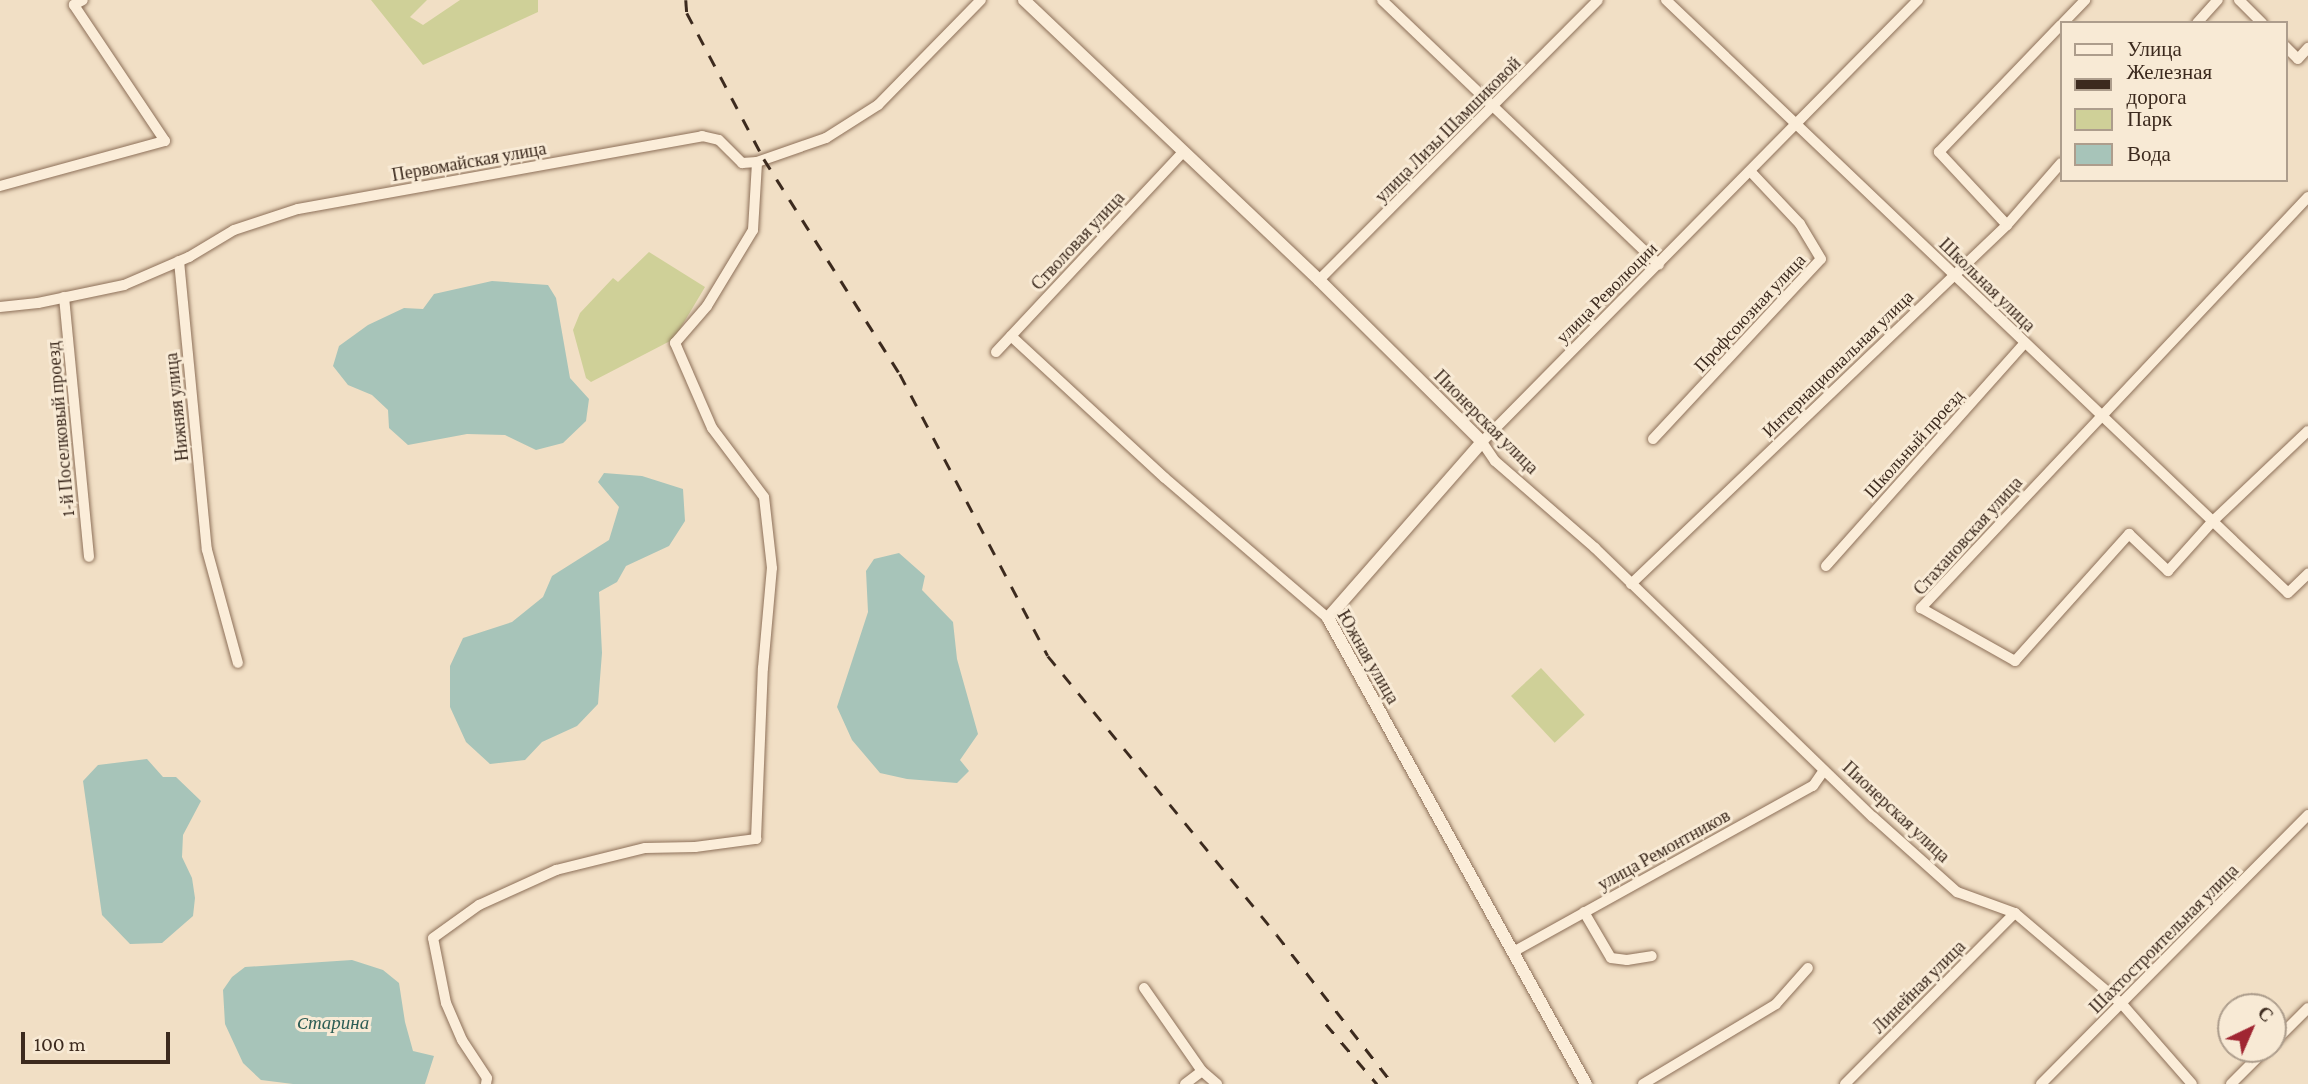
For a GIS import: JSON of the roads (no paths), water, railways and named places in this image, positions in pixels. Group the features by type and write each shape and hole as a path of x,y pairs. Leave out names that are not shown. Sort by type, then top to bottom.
{"street":[{"path":"0,186 165,141 74,5 83,0"},
{"path":"486,1084 487,1079 462,1041 446,1003 433,938 479,905 556,870 645,848 695,847 756,839 763,668 772,568 764,497 712,428 675,343 706,306 753,230 761,160 826,138 878,104 981,0"},
{"name":"Пионерская улица","path":"1024,0 1319,280 1482,442 1495,461 1595,548 1824,770 1957,892 2015,913"},
{"path":"1382,0 1659,265"},
{"name":"улица Лизы Шамшиковой","path":"1319,280 1598,0"},
{"name":"Школьная улица","path":"1666,0 2288,593 2308,574"},
{"name":"улица Революции","path":"1328,618 1482,442 1918,0"},
{"path":"2065,21 2085,0"},
{"path":"2199,21 2218,0"},
{"path":"2239,0 2260,21"},
{"path":"2007,225 1939,152 2060,26"},
{"path":"2287,48 2298,59 2308,48"},
{"name":"Первомайская улица","path":"0,307 124,285 179,261 234,230 298,209 702,136 719,140 743,163 761,160"},
{"name":"Стволовая улица","path":"996,352 1183,152"},
{"name":"Интернациональная улица","path":"1631,584 2007,225 2060,164"},
{"name":"Профсоюзная улица","path":"1653,439 1821,259 1800,223 1751,172"},
{"name":"Стахановская улица","path":"2212,522 2168,571 2129,534 2015,661 1921,608 2308,197"},
{"name":"Нижняя улица","path":"179,261 207,550 238,663"},
{"name":"1-й Поселковый проезд","path":"64,297 89,557"},
{"name":"Южная улица","path":"1011,336 1165,478 1328,618 1586,1084"},
{"name":"Школьный проезд","path":"1826,566 2025,343"},
{"path":"2212,522 2308,431"},
{"name":"улица Ремонтников","path":"1513,952 1813,786 1824,770"},
{"name":"Шахтостроительная улица","path":"2041,1084 2308,815"},
{"path":"1584,912 1611,958 1627,960 1652,956"},
{"path":"2015,913 2122,1004 2192,1084"},
{"name":"Линейная улица","path":"1845,1084 2015,913"},
{"path":"1643,1084 1776,1004 1808,968"},
{"path":"1144,988 1202,1071 1217,1084"},
{"path":"2287,1028 2308,1008"},
{"path":"2231,1084 2252,1063"},
{"path":"1185,1084 1202,1071"}],"water":[{"path":"492,281 548,285 556,298 570,378 589,399 586,421 563,443 536,450 505,435 467,434 408,445 389,428 388,410 372,395 348,385 333,366 339,346 368,325 404,308 423,309 434,294"},
{"path":"604,473 642,476 683,489 685,521 669,546 626,566 617,582 599,592 602,653 598,704 577,726 542,742 525,760 490,764 466,742 450,707 450,666 463,638 512,622 543,597 552,576 609,540 619,507 598,482"},
{"path":"899,553 925,576 922,590 953,622 957,659 978,734 960,760 969,771 957,783 907,779 880,773 852,740 837,707 868,612 866,571 874,559"},
{"path":"147,759 163,777 176,777 201,801 183,835 182,857 192,878 195,898 193,916 162,943 130,944 102,915 83,781 98,765"},
{"name":"Cтарина","path":"352,960 383,970 399,983 413,1051 434,1056 425,1084 293,1084 261,1080 243,1063 225,1024 223,990 232,977 245,967"}],"railway":[{"path":"686,0 687,13 764,159 900,374 1048,656 1277,935 1393,1084"},
{"path":"1326,1024 1377,1084"}]}
